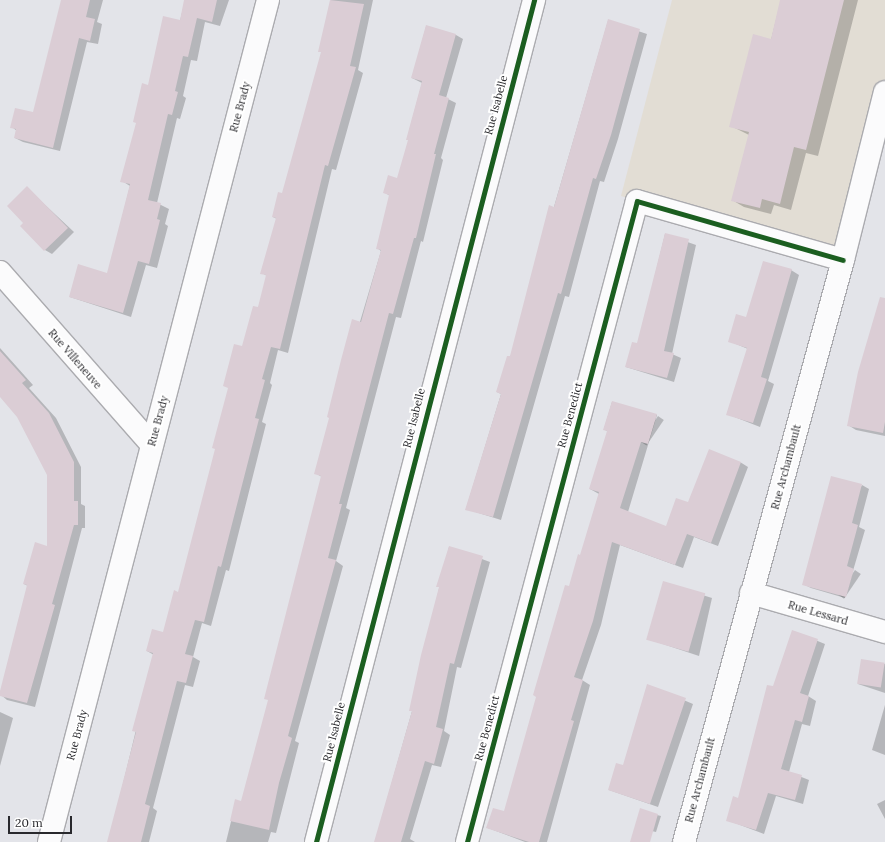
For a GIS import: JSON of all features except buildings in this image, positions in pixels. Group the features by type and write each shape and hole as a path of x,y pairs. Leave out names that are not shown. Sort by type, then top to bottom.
{"street":[{"name":"Rue Brady","path":"49,842 268,0"},
{"name":"Rue Isabelle","path":"316,842 527,3"},
{"name":"Rue Archambault","path":"684,842 843,260 883,105"},
{"name":"Rue Benedict","path":"467,842 637,201 843,260"},
{"name":"Rue Villeneuve","path":"0,272 152,445"},
{"name":"Rue Lessard","path":"751,593 885,632"}],"shaded area":[{"path":"672,0 885,0 885,92 843,260 621,196"}],"cycle path":[{"path":"316,842 534,0"},
{"path":"467,842 637,201 843,260"}]}
